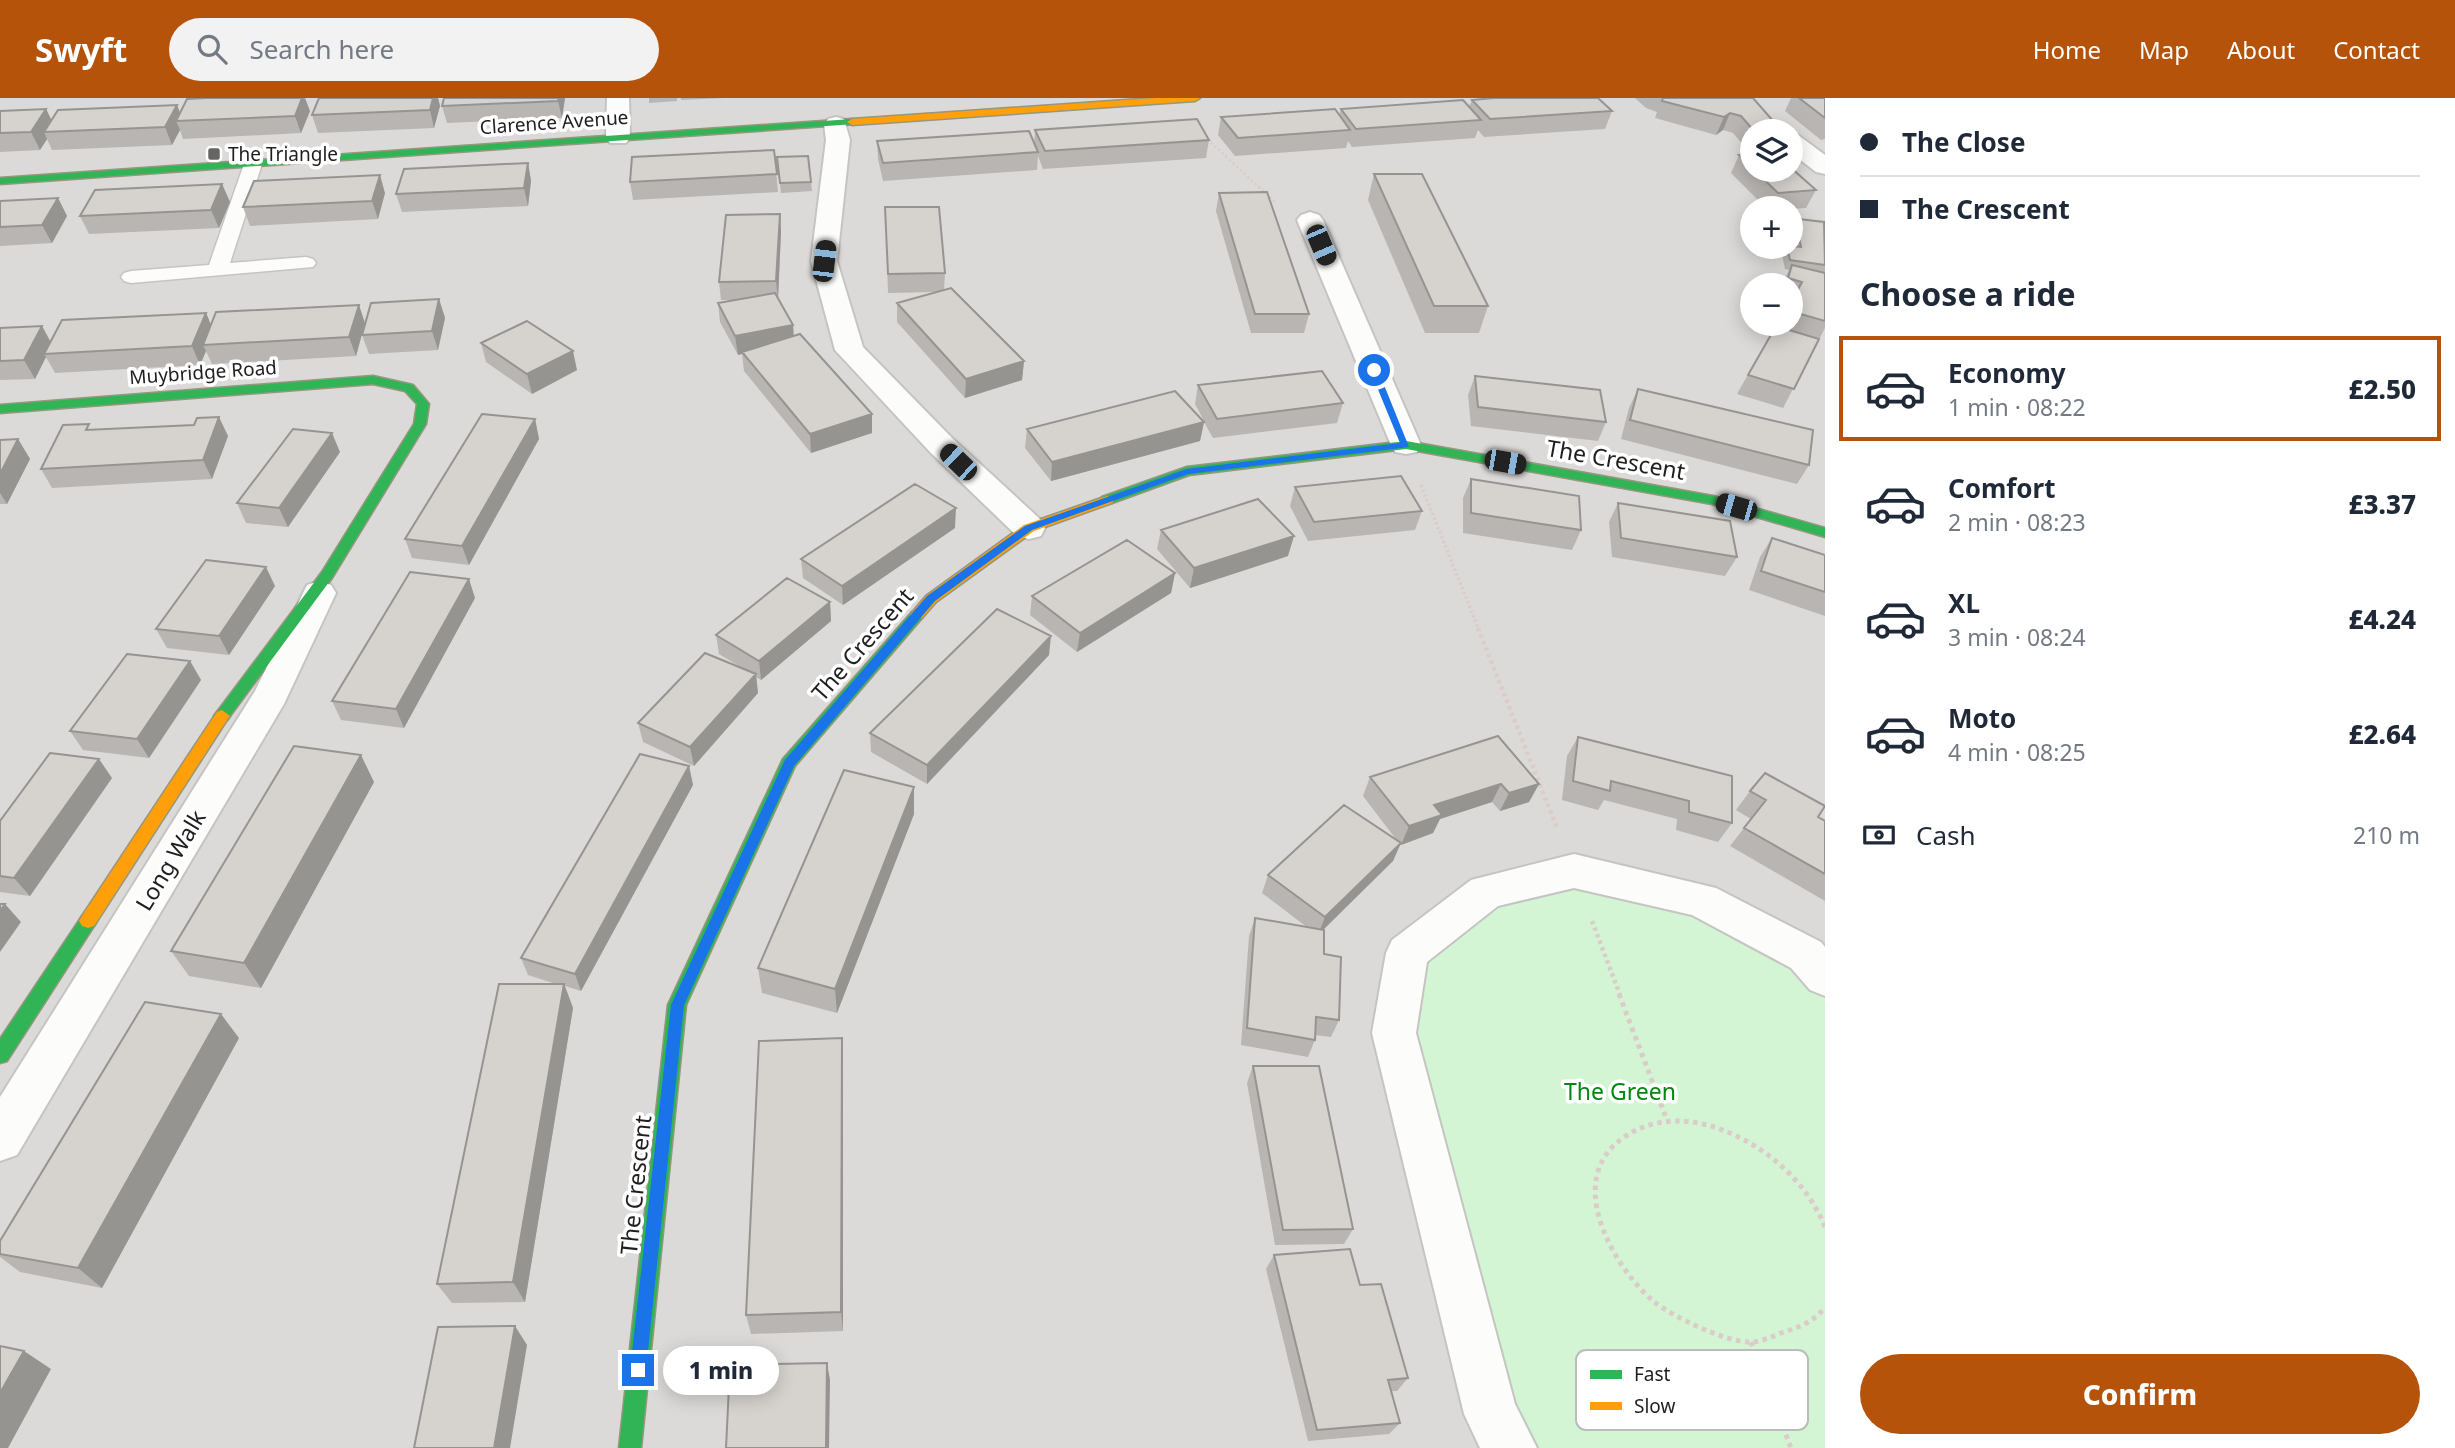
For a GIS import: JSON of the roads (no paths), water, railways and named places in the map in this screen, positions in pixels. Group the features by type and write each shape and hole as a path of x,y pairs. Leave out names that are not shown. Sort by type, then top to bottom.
{"street":[{"path":"618,98 618,138"},
{"name":"Clarence Avenue","path":"0,181 1180,98"},
{"path":"836,124 838,140 824,261 849,350 941,445 1029,528"},
{"path":"1803,150 1825,167"},
{"path":"1310,220 1406,445"},
{"name":"Muybridge Road","path":"0,409 373,380 409,388"},
{"name":"Long Walk","path":"0,1055 237,693 327,575 420,424 423,404 409,388"},
{"name":"The Crescent","path":"629,1448 677,1005 789,763 931,599 1029,528 1187,471 1406,445 1701,498 1825,533"},
{"name":"Long Walk","path":"0,1139 271,695 327,575"},
{"path":"1510,1448 1491,1414 1394,1033 1406,953 1486,892 1574,871 1701,900 1805,955 1825,977"}],"lane":[{"path":"218,270 253,164"},
{"path":"131,277 306,263"}],"place":[{"name":"The Triangle","path":"214,154"}],"park label":[{"name":"The Green","path":"1620,1091"}]}
